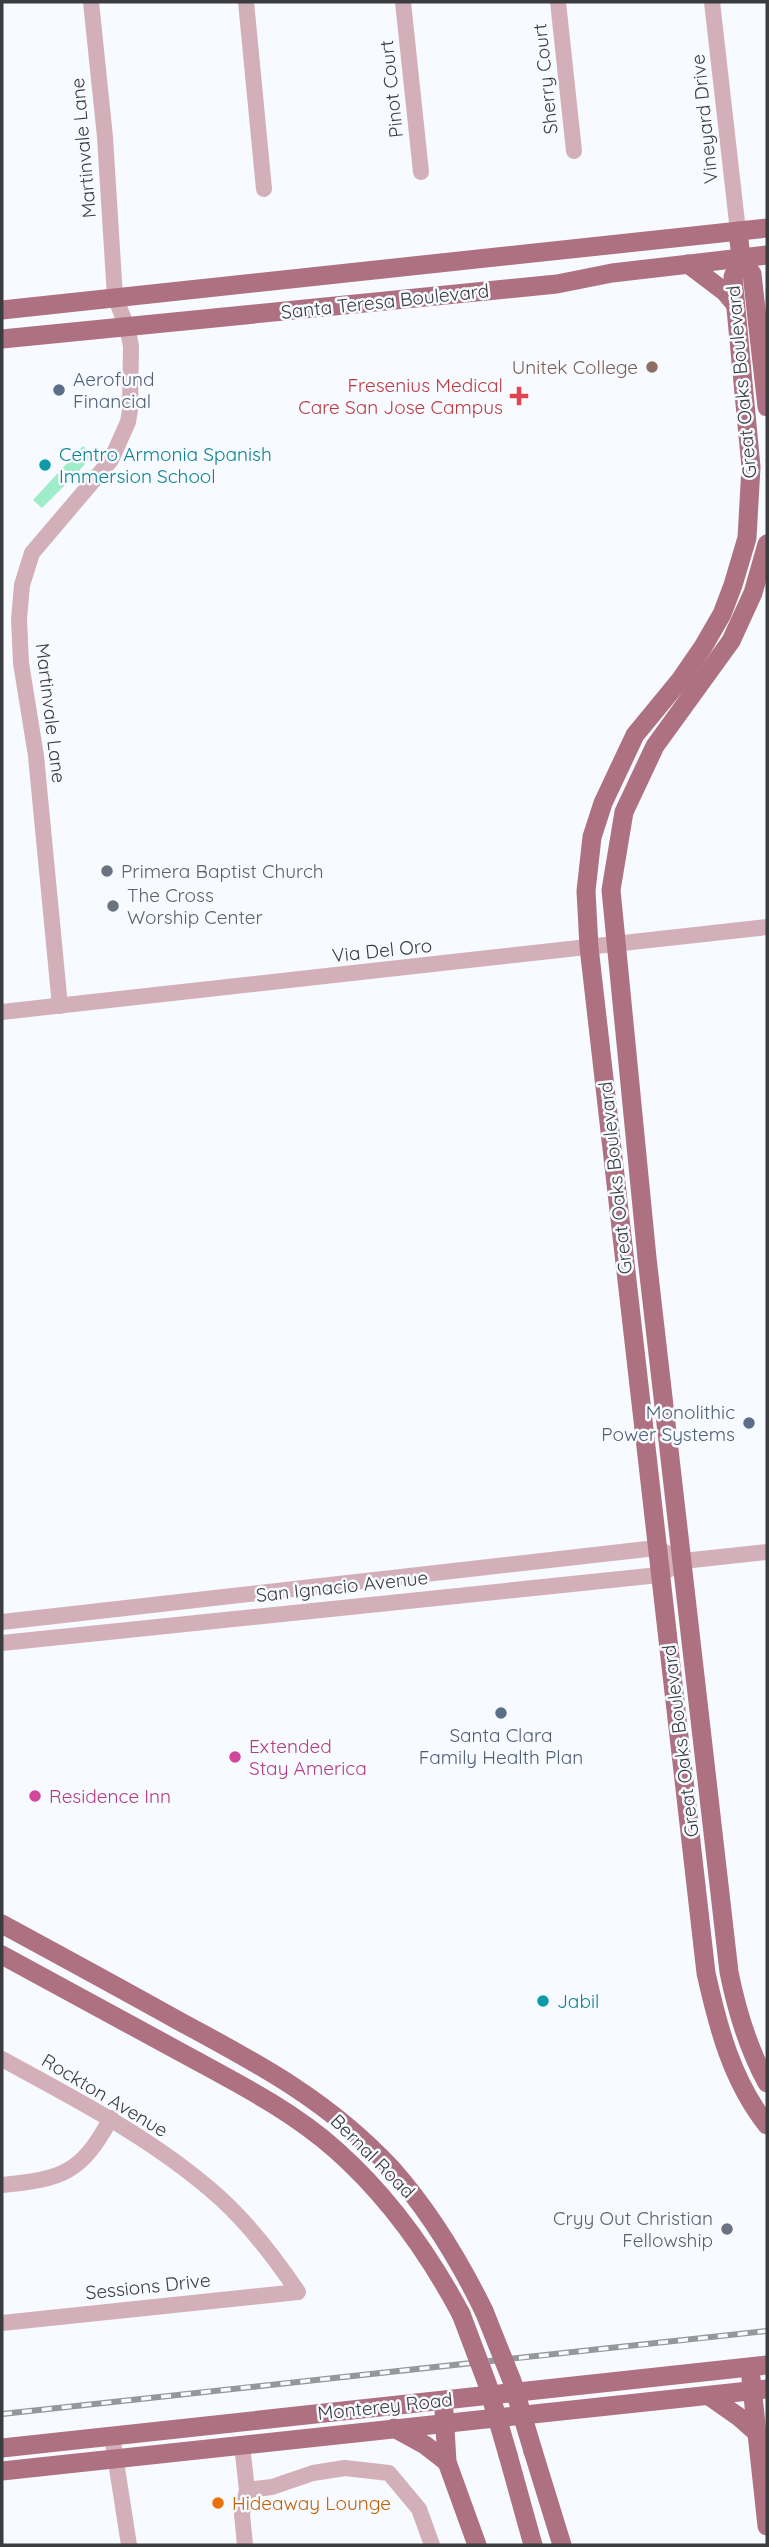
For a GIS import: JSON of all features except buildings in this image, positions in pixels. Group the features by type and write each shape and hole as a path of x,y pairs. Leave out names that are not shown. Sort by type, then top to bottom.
{"main road":[{"name":"Santa Teresa Boulevard","path":"2,310 767,228"},
{"name":"Great Oaks Boulevard","path":"738,231 741,258 752,274 767,407"},
{"name":"Santa Teresa Boulevard","path":"2,339 556,284 612,273 767,255"},
{"name":"Great Oaks Boulevard","path":"741,258 733,276 751,467 747,538 722,614 696,658 635,735 603,803 592,837 586,891 589,947 706,1973 717,2024 739,2080 767,2125"},
{"path":"688,264 725,292 735,304"},
{"path":"755,303 767,275"},
{"name":"Great Oaks Boulevard","path":"767,544 753,593 731,641 655,746 624,812 611,890 647,1258 734,2001 746,2039 767,2083"},
{"path":"624,1251 647,1258"},
{"path":"692,1845 714,1843"},
{"name":"Bernal Road","path":"2,1924 274,2072 326,2109 373,2150 423,2207 460,2262 484,2311 512,2381 562,2545"},
{"name":"Bernal Road","path":"2,1955 267,2099 314,2132 361,2173 427,2253 461,2314 487,2382 533,2545"},
{"path":"761,2377 757,2433 767,2526"},
{"name":"Monterey Road","path":"2,2471 709,2396 761,2377"},
{"name":"Monterey Road","path":"2,2448 444,2400 761,2377"},
{"path":"709,2396 757,2433"},
{"path":"444,2400 447,2462 477,2545"},
{"path":"394,2428 425,2445 447,2462"}],"street":[{"name":"Martinvale Lane","path":"60,1006 36,756 21,663 20,608 22,585 32,553 111,460 128,422 131,346 115,297 106,137 91,2"},
{"path":"246,2 264,189"},
{"name":"Pinot Court","path":"403,2 421,172"},
{"name":"Sherry Court","path":"558,2 574,151"},
{"name":"Vineyard Drive","path":"712,2 738,231"},
{"name":"Via Del Oro","path":"2,1012 767,927"},
{"path":"656,1548 683,1561"},
{"name":"San Ignacio Avenue","path":"2,1622 656,1548"},
{"name":"San Ignacio Avenue","path":"2,1643 659,1575 683,1561 767,1552"},
{"path":"32,1640 36,1618"},
{"name":"Rockton Avenue","path":"2,2059 135,2133 220,2198 274,2257 298,2292"},
{"path":"2,2185 40,2182 60,2176 83,2160 111,2118"},
{"name":"Sessions Drive","path":"2,2323 298,2292"},
{"path":"113,2436 129,2545"},
{"path":"242,2445 247,2490 242,2514 245,2545"},
{"path":"247,2490 272,2487 313,2473 345,2468 389,2473 419,2509 432,2545"}],"green space":[{"path":"83,446 93,454 42,508 33,500"}],"railway":[{"path":"2,2414 767,2331"}],"place":[{"name":"Unitek College","path":"652,367"},
{"name":"Aerofund Financial","path":"59,390"},
{"name":"Fresenius Medical Care San Jose Campus","path":"519,396"},
{"name":"Centro Armonia Spanish Immersion School","path":"45,465"},
{"name":"Primera Baptist Church","path":"107,871"},
{"name":"The Cross Worship Center","path":"113,906"},
{"name":"Monolithic Power Systems","path":"749,1423"},
{"name":"Santa Clara Family Health Plan","path":"501,1713"},
{"name":"Extended Stay America","path":"235,1757"},
{"name":"Residence Inn","path":"35,1796"},
{"name":"Jabil","path":"543,2001"},
{"name":"Cryy Out Christian Fellowship","path":"727,2229"},
{"name":"Hideaway Lounge","path":"218,2503"}]}
